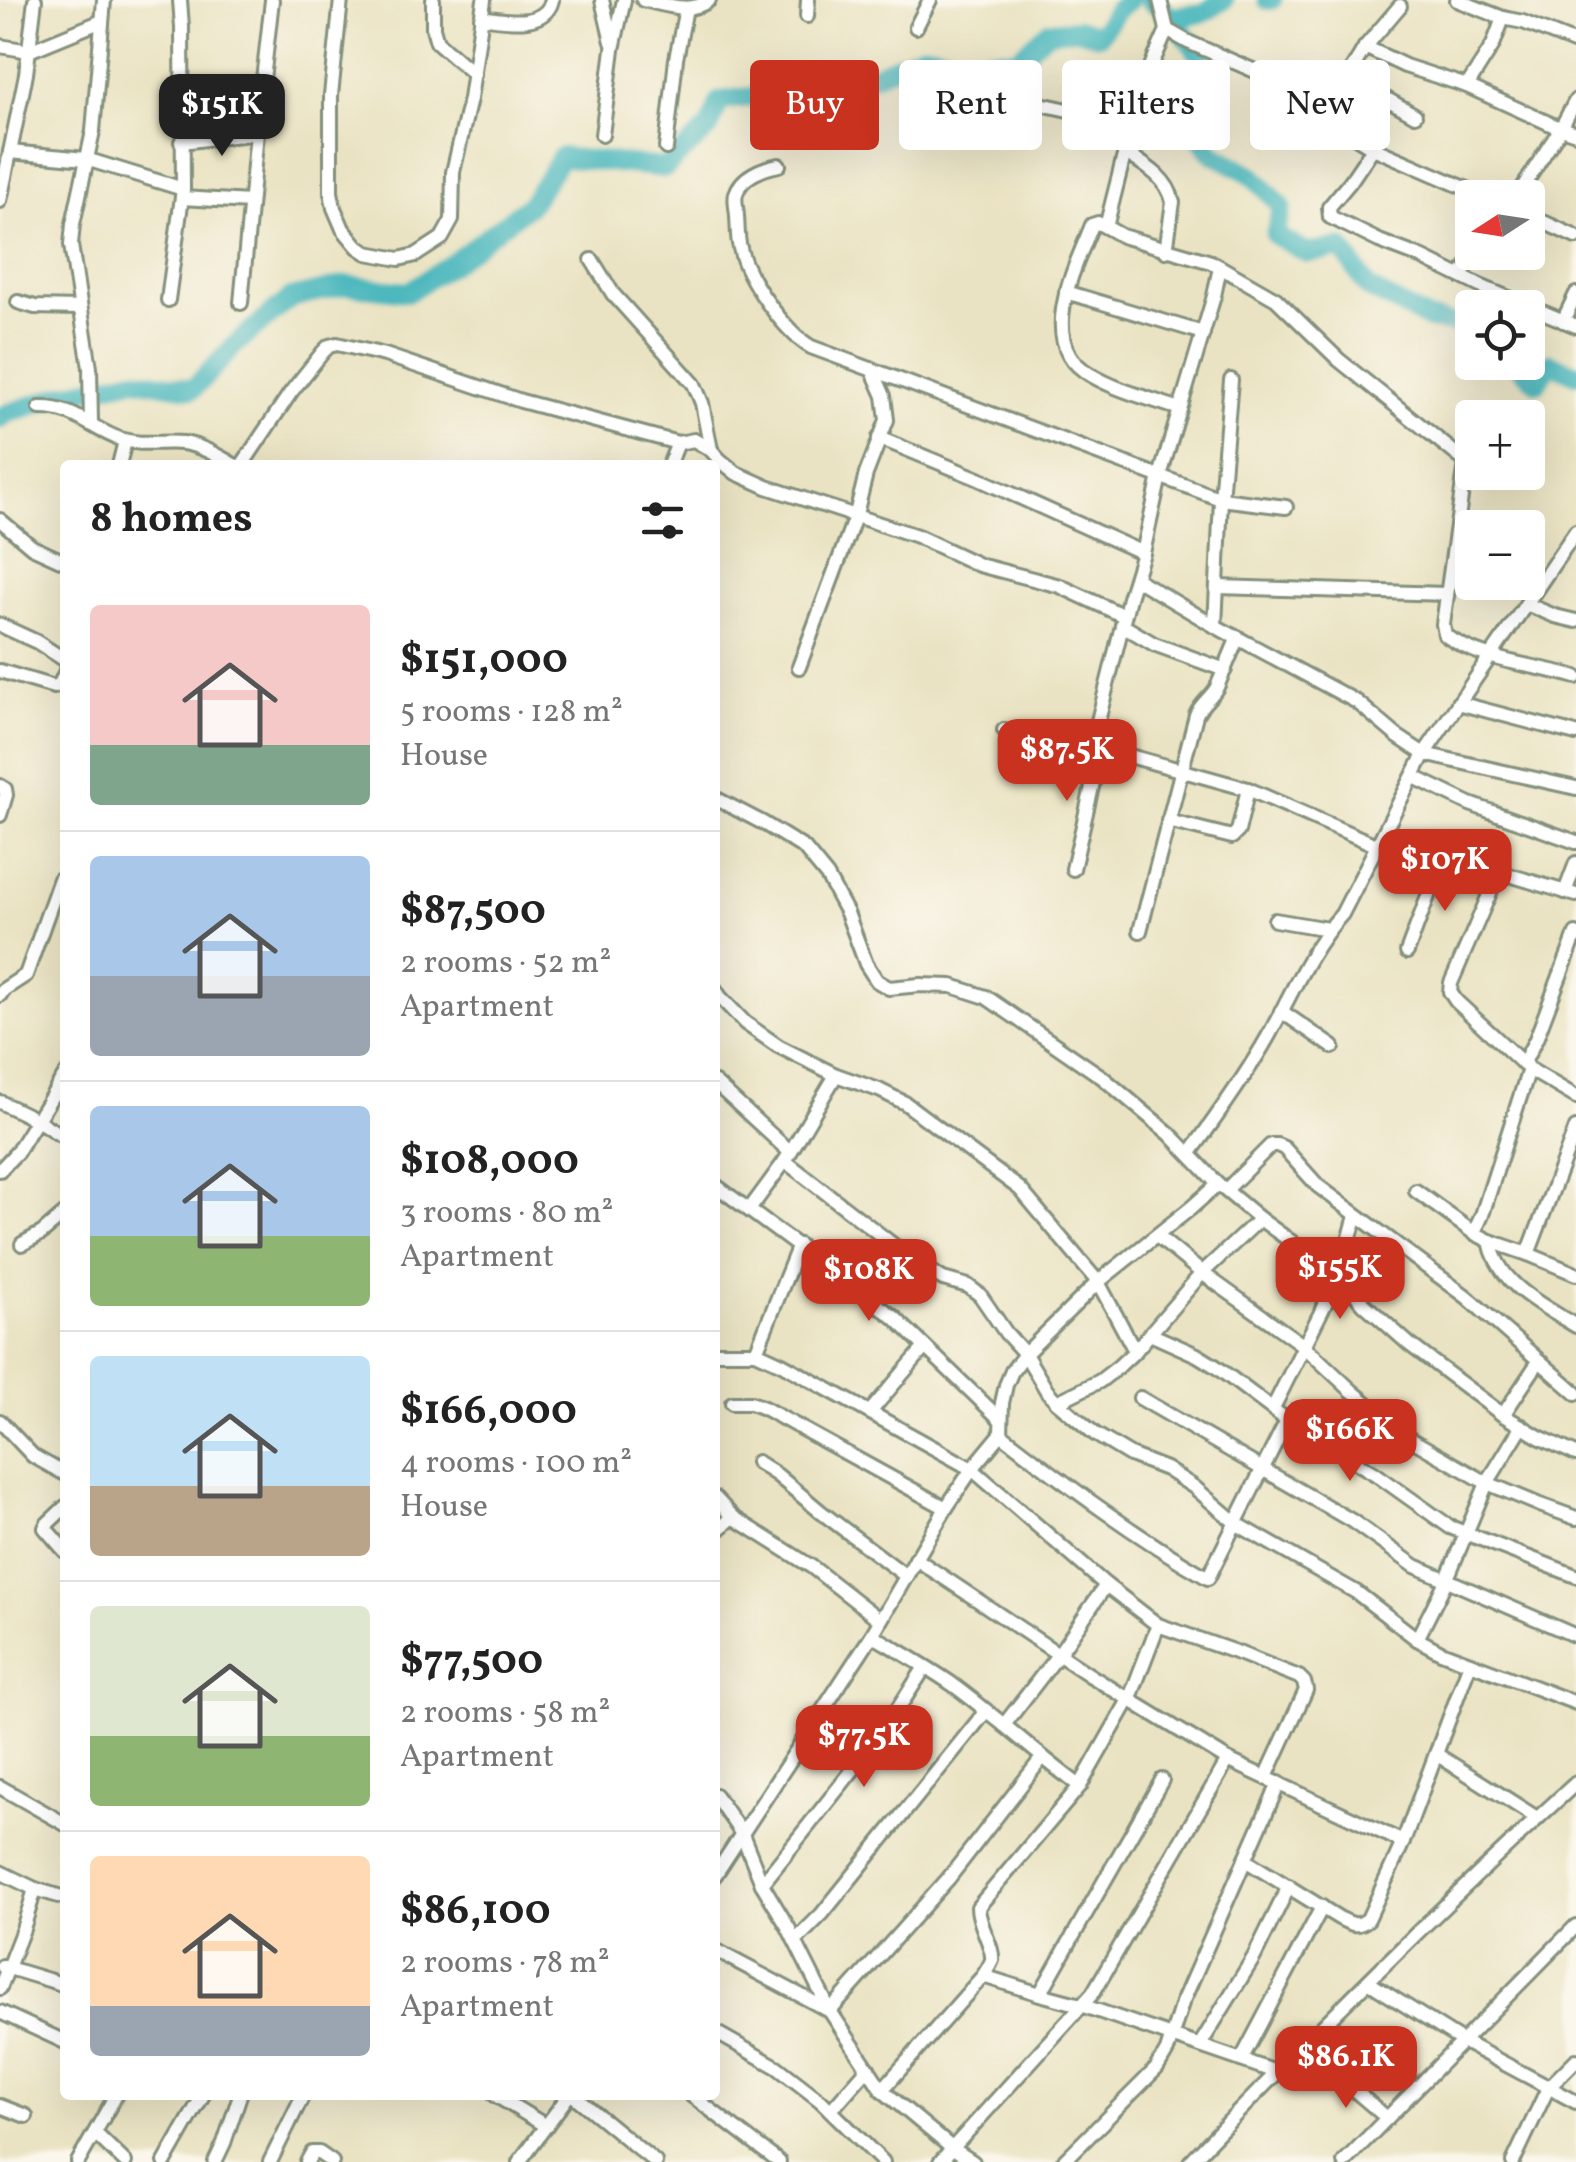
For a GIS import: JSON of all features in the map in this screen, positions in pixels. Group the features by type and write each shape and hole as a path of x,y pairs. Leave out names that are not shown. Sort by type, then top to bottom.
{"street":[{"path":"0,201 10,152 7,134 29,51 35,0"},
{"path":"91,422 90,368 71,245 98,83 104,0"},
{"path":"168,300 182,193 180,0"},
{"path":"241,304 272,0"},
{"path":"341,0 331,95 334,208 358,248 399,258 416,255 442,238 452,220 453,172 460,152 484,0"},
{"path":"433,0 437,42 474,74"},
{"path":"482,17 521,22 550,10 552,0"},
{"path":"602,0 614,50"},
{"path":"602,135 624,0"},
{"path":"643,0 686,8 702,6 709,0"},
{"path":"807,16 808,0"},
{"path":"916,27 930,0"},
{"path":"1154,60 1167,30 1160,0"},
{"path":"1457,0 1576,43"},
{"path":"1358,60 1400,6"},
{"path":"666,148 686,8"},
{"path":"1467,86 1493,45 1503,18"},
{"path":"0,46 29,51 102,21"},
{"path":"1167,30 1250,69"},
{"path":"1365,47 1576,133"},
{"path":"1528,180 1576,100"},
{"path":"1390,101 1416,116"},
{"path":"181,142 256,133"},
{"path":"1372,150 1329,207 1330,217 1570,324 1576,294"},
{"path":"1378,150 1455,184"},
{"path":"10,152 86,159 182,193 250,202"},
{"path":"1106,227 1126,152 1151,169 1171,194 1166,250"},
{"path":"779,165 760,169 743,182 736,194 739,246 745,265 798,340 1221,498 1286,507"},
{"path":"1545,223 1576,237"},
{"path":"1180,409 1090,375 1074,362 1064,342 1062,313 1066,292 1092,224 1210,262 1276,299 1339,360 1466,462 1444,635 1490,656 1576,677"},
{"path":"592,260 613,294 694,384 711,450"},
{"path":"1074,869 1100,755 1096,729 1160,476 1220,267"},
{"path":"1461,276 1464,270"},
{"path":"1066,292 1203,333"},
{"path":"18,302 35,307 79,308"},
{"path":"242,460 323,352 338,344 385,355 521,401 678,443 694,440 736,472 767,486 917,536 979,565 1060,586 1123,621 1154,644 1225,670"},
{"path":"800,667 887,420 884,396 872,369"},
{"path":"1216,626 1231,380"},
{"path":"40,408 54,408 91,422 125,441 199,446 228,460"},
{"path":"879,438 1143,553"},
{"path":"120,460 125,441"},
{"path":"671,460 678,443"},
{"path":"0,520 32,547 60,560"},
{"path":"1190,1153 1232,1095 1328,930 1342,914 1424,754 1576,530"},
{"path":"1562,552 1576,558"},
{"path":"1136,579 1357,702 1424,754 1576,788"},
{"path":"1218,588 1448,594"},
{"path":"1526,604 1576,621"},
{"path":"0,626 38,642 60,657"},
{"path":"1140,931 1196,714 1213,694 1238,637"},
{"path":"0,670 54,687 60,684"},
{"path":"1458,703 1576,734"},
{"path":"1004,730 1052,750 1100,755 1248,789 1378,846 1499,872 1571,894 1576,863"},
{"path":"1414,777 1470,804 1576,842"},
{"path":"0,786 6,794 0,815"},
{"path":"1168,821 1232,836 1238,831 1248,789"},
{"path":"720,801 804,848 827,876 847,913 866,964 878,981 889,988 952,986 986,997 1102,1077 1260,1220 1339,1276 1409,1344 1504,1415 1576,1454"},
{"path":"1407,952 1442,860"},
{"path":"1499,872 1450,992 1526,1067 1576,1097"},
{"path":"0,995 26,975 60,879"},
{"path":"1274,920 1328,930"},
{"path":"1474,1233 1526,1067 1576,934"},
{"path":"720,997 745,1023 778,1046 836,1075 905,1102 1020,1188 1098,1282 1135,1350"},
{"path":"1281,1011 1333,1047"},
{"path":"749,1210 772,1180 836,1075"},
{"path":"0,1170 17,1152 60,1083"},
{"path":"720,1089 806,1177 914,1261 968,1286 980,1296 1057,1402 1095,1434 1130,1456 1166,1470 1237,1524 1356,1592 1417,1640 1576,1702"},
{"path":"0,1102 60,1135"},
{"path":"1528,1254 1569,1167 1576,1128"},
{"path":"720,1861 742,1834 872,1635 946,1508 1001,1427 1006,1386 1024,1354 1098,1282 1266,1149 1276,1144 1284,1148 1318,1186 1468,1297 1576,1394"},
{"path":"772,1180 806,1177"},
{"path":"720,1189 894,1317 1001,1427 1079,1495 1208,1578 1287,1420"},
{"path":"1416,1192 1474,1233 1576,1274"},
{"path":"1273,1408 1339,1276 1356,1216"},
{"path":"22,1244 60,1217"},
{"path":"1057,1402 1100,1381 1135,1350 1202,1273 1260,1220"},
{"path":"1157,1236 1304,1346 1410,1439 1487,1482 1576,1518"},
{"path":"1490,1241 1498,1265 1520,1290 1576,1326"},
{"path":"756,1352 798,1245"},
{"path":"1150,1334 1197,1355 1287,1420 1377,1475 1450,1527 1576,1576"},
{"path":"870,1412 925,1347"},
{"path":"720,1352 756,1352 972,1468 1158,1625 1241,1654 1304,1682 1306,1690 1245,1860 1188,1987 1166,2051 1156,2068 1063,2162"},
{"path":"1504,1415 1539,1361"},
{"path":"1140,1398 1352,1521 1415,1566 1576,1636"},
{"path":"732,1403 764,1408 946,1508"},
{"path":"0,1421 33,1456 60,1471"},
{"path":"1417,1640 1487,1482 1522,1426"},
{"path":"757,1462 906,1576"},
{"path":"720,1503 733,1517 812,1567 880,1620"},
{"path":"60,1512 46,1528 60,1545"},
{"path":"720,1529 733,1517"},
{"path":"916,1559 1228,1760 1403,1842"},
{"path":"1004,1724 1106,1585"},
{"path":"882,2090 992,1961 978,1907 1080,1786 1130,1698 1158,1625"},
{"path":"872,1635 925,1666 1080,1786"},
{"path":"1245,1860 1355,1926 1368,1919 1403,1842 1470,1663"},
{"path":"762,1884 883,1732 925,1666"},
{"path":"795,1941 822,1914 986,1711"},
{"path":"1436,1754 1537,1818"},
{"path":"830,2011 948,1879 1042,1758"},
{"path":"940,2162 1104,1977 1228,1760"},
{"path":"1040,1994 1162,1780"},
{"path":"1190,2162 1276,2072 1576,1783"},
{"path":"0,1788 60,1821"},
{"path":"720,1801 742,1834 762,1884 830,2011 882,2090 972,2162"},
{"path":"0,1872 60,1896"},
{"path":"1200,2045 1254,1957 1289,1886"},
{"path":"0,1988 4,1966 35,1888"},
{"path":"1241,2060 1322,1907"},
{"path":"1344,2162 1576,1926"},
{"path":"720,1953 830,2011"},
{"path":"4,1966 60,1983"},
{"path":"983,1976 1276,2072"},
{"path":"1368,1982 1462,2040 1576,2102"},
{"path":"0,2012 60,2040"},
{"path":"720,2035 777,2068 830,2110 883,2162"},
{"path":"1514,2162 1548,2088 1576,2060"},
{"path":"830,2110 868,2068"},
{"path":"1334,2072 1387,2118"},
{"path":"78,2162 113,2100"},
{"path":"165,2162 200,2100"},
{"path":"215,2162 238,2100"},
{"path":"270,2162 301,2100"},
{"path":"502,2100 546,2126"},
{"path":"519,2162 567,2100"},
{"path":"577,2100 654,2162"},
{"path":"698,2100 780,2162"},
{"path":"0,2106 26,2116"},
{"path":"94,2134 125,2162"},
{"path":"307,2162 312,2153 319,2153 332,2162"}],"waterway":[{"path":"0,419 69,393 134,379 193,389 238,342 291,298 346,285 408,292 530,204 561,157 665,168 709,128 720,101 766,95 828,95 923,54 965,60 1017,59 1049,31 1077,29 1099,35 1129,0"},
{"path":"1149,0 1174,21 1207,64 1201,90 1185,120 1213,154 1251,174 1282,207 1275,235 1307,253 1342,248 1368,288 1427,319 1455,324"},
{"path":"1174,17 1204,13 1224,0"},
{"path":"1267,0 1272,0"},
{"path":"1545,371 1550,363 1576,374"},
{"path":"1534,380 1539,380"}]}
